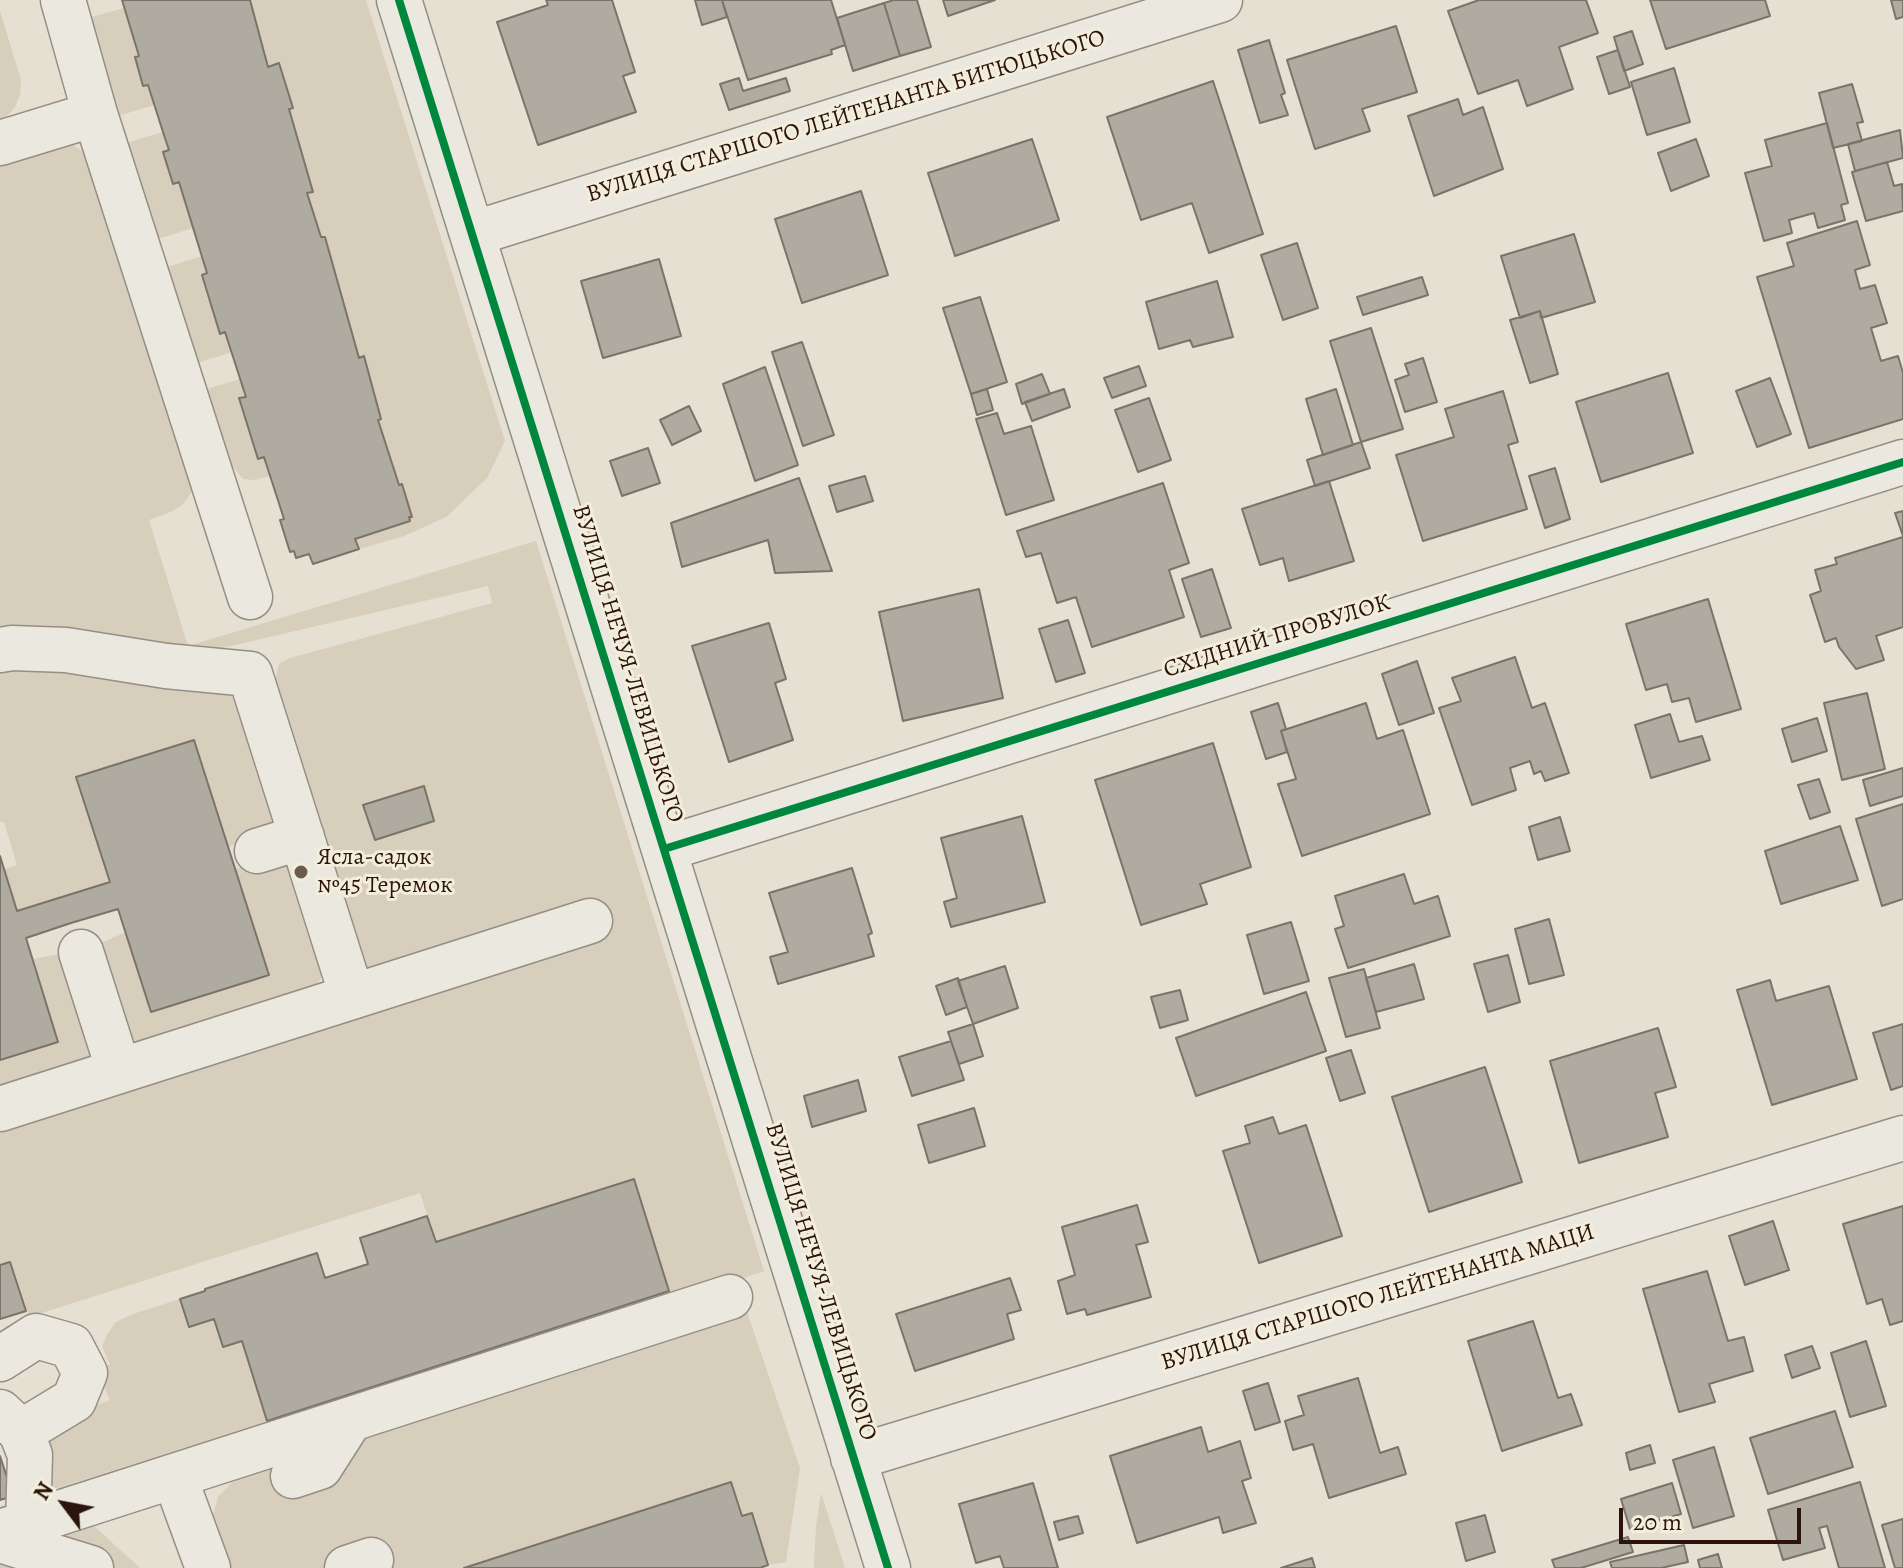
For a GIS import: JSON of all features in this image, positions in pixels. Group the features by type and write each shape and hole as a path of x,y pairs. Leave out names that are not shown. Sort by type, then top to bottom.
{"street":[{"path":"63,0 95,114 250,597"},
{"name":"ВУЛИЦЯ НЕЧУЯ-ЛЕВИЦЬКОГО","path":"399,0 888,1568"},
{"name":"ВУЛИЦЯ СТАРШОГО ЛЕЙТЕНАНТА БИТЮЦЬКОГО","path":"472,234 1220,0"},
{"path":"0,143 95,114"},
{"name":"СХІДНИЙ ПРОВУЛОК","path":"664,849 1903,462"},
{"path":"0,650 66,650 166,666 250,674 352,996"},
{"path":"257,851 302,837"},
{"path":"0,1109 590,921"},
{"path":"81,952 119,1071"},
{"name":"ВУЛИЦЯ СТАРШОГО ЛЕЙТЕНАНТА МАЦИ","path":"853,1458 1903,1138"},
{"path":"9,1532 730,1297"},
{"path":"0,1359 36,1336 71,1346 85,1373 74,1400 10,1422 30,1455 9,1532"},
{"path":"293,1476 320,1467 350,1420"},
{"path":"175,1478 208,1568"},
{"path":"9,1532 91,1568"}],"shaded area":[{"path":"250,0 366,0 505,441 487,478 446,517 404,536 359,549 355,539 409,521 412,516 378,420 381,418 365,357 359,358 325,237 321,237 307,193 299,144 289,109 293,108 268,67"},
{"path":"124,8 139,56 135,57 142,85 148,85 155,105 114,117 85,19"},
{"path":"0,11 21,80 15,107 0,121"},
{"path":"163,132 169,150 163,152 172,183 179,182 193,228 154,240 123,144"},
{"name":"Ясла-садок №45 Теремок","path":"68,142 93,158 195,476 191,493 183,504 149,520 188,646 536,541 764,1271 614,1322 610,1311 669,1291 633,1179 436,1242 420,1193 29,1317 11,1262 0,1265 0,1126 365,971 274,685 279,664 290,658 492,603 488,586 201,653 0,636 0,158"},
{"path":"202,256 207,273 202,276 220,333 225,332 232,352 194,364 164,268"},
{"path":"240,379 246,397 239,399 258,459 264,457 270,476 254,480 243,479 228,461 203,390"},
{"path":"17,663 231,690 243,701 288,826 228,847 194,740 77,777 110,882 17,911 4,869 17,865 4,822 0,822 0,666"},
{"path":"297,853 324,971 316,987 130,1055 96,950 101,943 126,932 151,1012 268,975 235,869"},
{"path":"60,954 100,1064 0,1096 0,1060 58,1041 33,959"},
{"path":"180,1299 189,1327 214,1319 223,1347 242,1341 267,1421 42,1493 38,1428 110,1400 97,1372 110,1364 102,1346 108,1333 116,1322"},
{"path":"744,1303 800,1468 786,1562 768,1565 752,1513 742,1516 730,1482 464,1568 226,1568 210,1527 218,1497 233,1481 284,1446"},
{"path":"552,1329 554,1338 394,1389 392,1380"},
{"path":"821,1493 845,1568 814,1568"},
{"path":"94,1526 140,1568 0,1568 0,1545"}],"building":[{"path":"122,0 250,0 268,67 279,63 313,192 307,193 321,237 325,237 359,358 364,356 381,419 378,420 412,517 409,517 410,521 355,539 359,549 313,564 309,554 296,558 294,551 290,552 280,520 284,519 264,457 258,459 239,398 246,397 225,332 220,334 202,275 207,273 179,182 173,184 163,152 169,150 148,85 143,86 135,57 139,56"},
{"path":"546,0 612,0 635,72 623,76 636,112 538,145 497,22 548,5"},
{"path":"695,0 722,0 727,17 702,25"},
{"path":"722,0 831,0 845,45 831,50 832,54 748,80"},
{"path":"917,0 931,47 900,56 884,3"},
{"path":"943,0 995,0 948,16"},
{"path":"1479,0 1586,0 1598,33 1559,47 1573,89 1527,106 1518,80 1478,94 1448,11"},
{"path":"1650,0 1765,0 1770,16 1666,49"},
{"path":"1891,0 1903,0 1903,17 1896,19"},
{"path":"884,3 900,56 853,71 837,18"},
{"path":"1396,26 1417,92 1362,109 1370,131 1315,149 1287,60"},
{"path":"1632,31 1643,64 1624,71 1614,37"},
{"path":"1269,40 1285,93 1281,95 1288,115 1260,123 1238,50"},
{"path":"1618,50 1630,87 1609,94 1597,57"},
{"path":"1674,68 1690,122 1647,135 1631,82"},
{"path":"739,78 743,91 786,78 790,91 729,110 720,84"},
{"path":"1213,81 1263,234 1209,253 1192,203 1141,220 1107,117"},
{"path":"1852,84 1863,122 1857,123 1862,141 1833,148 1819,93"},
{"path":"1458,99 1463,115 1483,107 1503,169 1434,196 1408,116"},
{"path":"1827,123 1848,203 1841,205 1845,220 1818,228 1814,213 1789,220 1792,233 1764,241 1745,173 1772,166 1765,140"},
{"path":"1900,130 1903,158 1855,171 1848,144"},
{"path":"1032,139 1059,220 955,256 928,173"},
{"path":"1696,139 1709,176 1671,191 1658,153"},
{"path":"1887,162 1894,186 1902,184 1903,211 1866,221 1852,172"},
{"path":"861,191 888,275 802,303 775,219"},
{"path":"1857,221 1870,265 1855,270 1860,289 1875,285 1887,323 1871,328 1881,361 1898,356 1903,373 1903,419 1809,448 1757,277 1794,266 1787,243"},
{"path":"1574,234 1595,302 1541,318 1540,311 1520,318 1501,256"},
{"path":"1297,243 1318,308 1283,320 1261,255"},
{"path":"659,259 681,336 603,358 581,281"},
{"path":"1422,277 1428,295 1363,315 1357,297"},
{"path":"1217,281 1233,337 1193,347 1190,340 1159,349 1146,302"},
{"path":"980,297 1007,382 971,394 943,308"},
{"path":"1540,311 1558,374 1530,383 1510,320"},
{"path":"1371,328 1403,429 1361,442 1330,341"},
{"path":"802,342 834,435 803,446 772,352"},
{"path":"1423,358 1437,402 1405,412 1395,380 1409,375 1405,364"},
{"path":"1139,366 1146,386 1112,398 1104,378"},
{"path":"765,367 798,465 755,481 723,384"},
{"path":"1668,373 1693,453 1601,482 1576,402"},
{"path":"1042,374 1050,394 1022,404 1016,384"},
{"path":"1770,378 1791,434 1757,447 1736,391"},
{"path":"987,389 993,410 977,415 971,394"},
{"path":"1064,389 1070,407 1032,421 1025,402"},
{"path":"1336,389 1353,445 1323,455 1306,399"},
{"path":"1503,391 1518,442 1508,445 1527,509 1423,541 1396,455 1454,437 1445,409"},
{"path":"1149,398 1171,460 1138,472 1115,410"},
{"path":"689,406 701,431 672,445 660,420"},
{"path":"997,413 1004,434 1031,426 1054,500 1006,515 976,419"},
{"path":"1361,442 1370,468 1315,486 1307,460"},
{"path":"648,448 660,483 622,496 610,461"},
{"path":"1555,468 1570,519 1545,528 1529,476"},
{"path":"865,476 873,501 837,512 829,486"},
{"path":"799,478 832,571 775,573 768,540 682,567 671,523"},
{"path":"1329,481 1354,561 1289,581 1283,558 1260,565 1242,509"},
{"path":"1163,483 1189,563 1169,570 1184,617 1092,647 1076,597 1057,603 1041,553 1026,557 1017,531"},
{"path":"1903,511 1903,536 1895,513"},
{"path":"1903,537 1903,627 1876,636 1884,660 1856,669 1836,638 1825,642 1810,595 1821,591 1815,570 1837,564 1835,558"},
{"path":"1212,569 1231,628 1201,637 1182,579"},
{"path":"979,589 1003,698 903,721 879,612"},
{"path":"1708,599 1741,709 1696,722 1689,698 1672,702 1667,684 1646,690 1626,624"},
{"path":"1068,620 1085,673 1056,682 1039,629"},
{"path":"769,623 786,679 775,683 793,740 729,762 692,646"},
{"path":"1515,657 1532,708 1545,703 1569,773 1545,781 1541,771 1534,774 1530,761 1510,768 1516,790 1472,805 1439,708 1461,701 1452,678"},
{"path":"1417,661 1434,713 1399,725 1382,674"},
{"path":"1867,693 1885,769 1842,780 1824,703"},
{"path":"1278,703 1286,729 1281,731 1287,752 1266,759 1251,712"},
{"path":"1366,703 1377,739 1403,730 1430,814 1302,856 1278,784 1296,779 1281,731"},
{"path":"1670,714 1679,742 1702,736 1710,760 1651,778 1635,725"},
{"path":"1817,718 1827,751 1792,762 1782,729"},
{"path":"194,740 269,975 151,1012 118,909 71,923 26,938 58,1042 0,1060 0,856 17,911 110,882 76,777"},
{"path":"1213,743 1251,867 1200,884 1207,904 1141,925 1095,780"},
{"path":"1903,768 1903,796 1870,806 1863,780"},
{"path":"1819,779 1830,812 1810,819 1798,785"},
{"path":"424,786 434,821 375,840 363,805"},
{"path":"1903,804 1903,899 1882,906 1856,819"},
{"path":"1022,816 1045,902 951,927 944,902 957,898 941,838"},
{"path":"1560,817 1570,851 1538,860 1529,827"},
{"path":"1840,826 1858,880 1781,904 1765,851"},
{"path":"852,868 872,933 868,935 874,956 778,984 770,957 788,952 769,893"},
{"path":"1404,874 1414,904 1438,896 1450,936 1348,968 1335,929 1344,926 1335,896"},
{"path":"1549,919 1564,975 1529,984 1515,929"},
{"path":"1291,922 1309,981 1264,994 1247,935"},
{"path":"1508,955 1520,1002 1488,1012 1474,964"},
{"path":"1414,964 1424,999 1376,1012 1366,978"},
{"path":"1005,966 1018,1008 973,1024 958,981"},
{"path":"1364,969 1380,1028 1346,1037 1329,978"},
{"path":"958,978 967,1007 946,1015 936,986"},
{"path":"1770,980 1776,1001 1829,986 1857,1079 1772,1105 1737,990"},
{"path":"1180,990 1188,1020 1160,1028 1151,997"},
{"path":"1306,992 1326,1051 1196,1096 1176,1038"},
{"path":"973,1024 983,1056 959,1064 948,1032"},
{"path":"1903,1024 1903,1086 1891,1090 1873,1033"},
{"path":"1658,1028 1676,1087 1655,1093 1668,1137 1579,1163 1550,1061"},
{"path":"951,1041 964,1080 912,1096 899,1057"},
{"path":"1351,1050 1365,1093 1340,1101 1326,1058"},
{"path":"1485,1067 1522,1182 1429,1212 1392,1097"},
{"path":"858,1080 866,1111 812,1127 804,1096"},
{"path":"974,1108 985,1146 929,1163 918,1125"},
{"path":"1273,1117 1279,1134 1306,1125 1342,1236 1259,1263 1223,1151 1250,1143 1245,1126"},
{"path":"634,1179 669,1291 267,1421 242,1341 223,1347 214,1319 189,1327 180,1299 317,1253 325,1278 368,1264 360,1238 427,1216 436,1242"},
{"path":"1137,1205 1148,1242 1136,1245 1151,1297 1087,1315 1085,1309 1067,1314 1058,1281 1075,1275 1062,1227"},
{"path":"1903,1206 1903,1321 1890,1325 1882,1299 1867,1304 1843,1224"},
{"path":"1773,1221 1789,1270 1745,1285 1729,1236"},
{"path":"10,1262 26,1311 0,1319 0,1265"},
{"path":"1707,1271 1728,1341 1744,1337 1753,1371 1709,1384 1715,1402 1679,1412 1643,1289"},
{"path":"1010,1278 1021,1310 1007,1314 1014,1339 915,1371 896,1314"},
{"path":"1533,1321 1558,1398 1571,1394 1582,1425 1502,1451 1468,1341"},
{"path":"1866,1341 1886,1406 1850,1417 1831,1353"},
{"path":"1812,1346 1820,1368 1792,1378 1785,1355"},
{"path":"1358,1378 1380,1453 1398,1447 1406,1474 1329,1498 1313,1444 1293,1450 1285,1421 1304,1415 1298,1396"},
{"path":"1268,1383 1280,1422 1255,1430 1243,1391"},
{"path":"1835,1411 1853,1467 1768,1494 1750,1438"},
{"path":"1201,1427 1208,1452 1240,1441 1251,1478 1242,1481 1256,1523 1223,1533 1219,1517 1137,1543 1110,1456"},
{"path":"1650,1445 1655,1463 1630,1470 1626,1453"},
{"path":"1714,1447 1734,1516 1693,1528 1673,1460"},
{"path":"0,1456 13,1496 0,1500"},
{"path":"731,1482 742,1516 752,1513 768,1565 760,1568 464,1568"},
{"path":"1860,1482 1885,1568 1839,1568 1827,1526 1819,1528 1825,1548 1783,1560 1768,1510"},
{"path":"1033,1483 1058,1568 1004,1568 1000,1556 976,1563 959,1504"},
{"path":"1672,1483 1681,1514 1630,1529 1621,1499"},
{"path":"1485,1515 1495,1552 1466,1561 1456,1523"},
{"path":"1078,1516 1083,1533 1059,1540 1054,1522"},
{"path":"1903,1519 1903,1568 1895,1568 1882,1525"},
{"path":"1628,1537 1633,1552 1581,1568 1555,1568 1552,1560"},
{"path":"1684,1545 1688,1562 1661,1568 1612,1568 1610,1562"},
{"path":"1718,1554 1722,1568 1700,1568 1698,1560"},
{"path":"1312,1558 1315,1568 1281,1568"}],"cycle path":[{"path":"399,0 888,1568"},
{"path":"664,849 1903,462"}],"place":[{"name":"Ясла-садок №45 Теремок","path":"301,872"}]}
